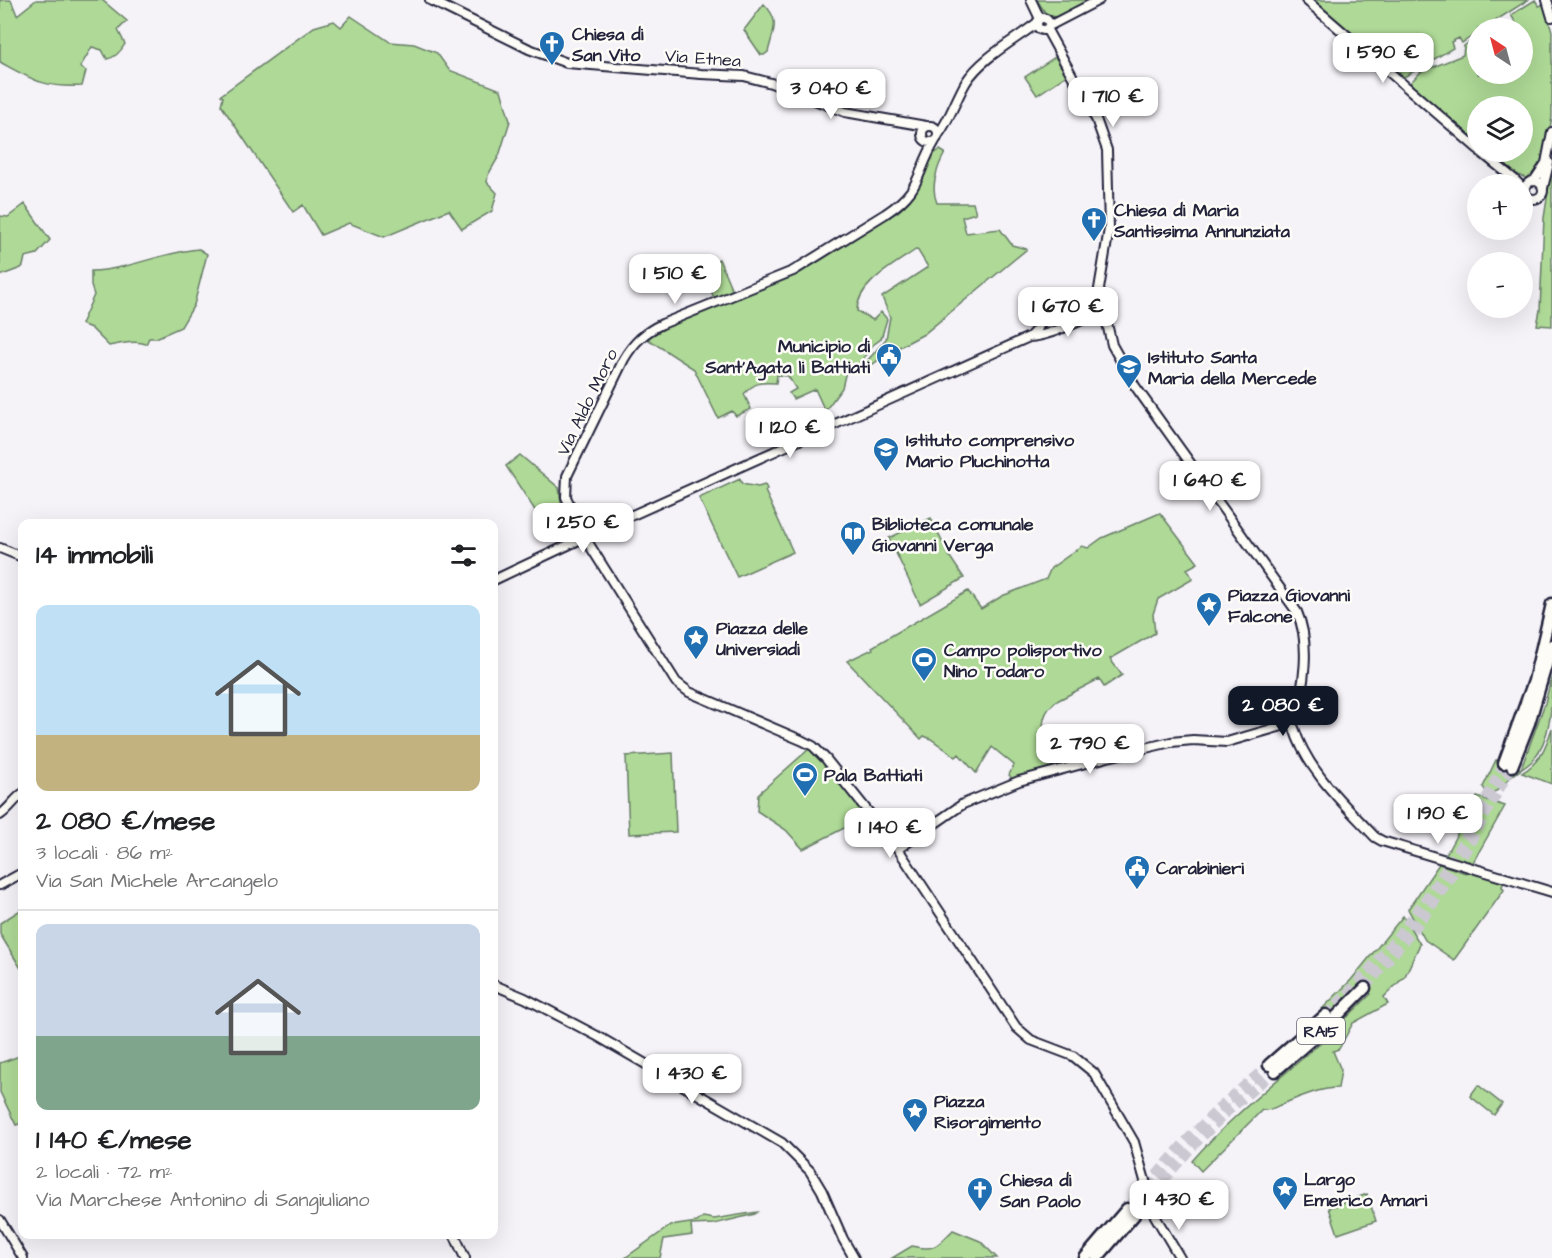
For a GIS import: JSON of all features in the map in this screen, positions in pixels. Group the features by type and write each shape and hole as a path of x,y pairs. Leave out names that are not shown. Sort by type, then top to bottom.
{"highway":[{"path":"1552,604 1534,681 1508,765 1529,723 1552,645"},
{"name":"RA15","path":"1326,1015 1272,1068 1329,1024 1365,988"},
{"path":"1085,1258 1110,1236 1131,1212"},
{"path":"1097,1258 1110,1236"}],"main road":[{"name":"Via Etnea","path":"430,0 530,49 567,63 744,76 771,83 845,112 900,123"},
{"path":"1031,0 1096,119 1105,144 1109,200 1107,244 1100,295 1112,345 1131,379 1297,612 1302,627 1304,658 1292,724 1305,752 1319,775 1375,837 1382,841 1552,892"},
{"path":"924,162 967,81 986,59 1043,25 1066,17 1099,0"},
{"path":"1306,0 1467,140"},
{"path":"1547,0 1552,17"},
{"path":"924,162 922,130 948,118"},
{"path":"900,123 930,126 937,130 937,138"},
{"path":"900,123 929,142 937,138"},
{"path":"1533,181 1546,163 1552,132"},
{"path":"1533,198 1542,194 1552,156"},
{"name":"Via Aldo Moro","path":"924,162 914,189 900,204 807,264 645,333 624,359 567,476 566,497 585,537 671,675 681,686 694,694 813,746 898,849 1016,1027 1031,1040 1073,1056 1094,1073 1134,1142 1155,1216 1180,1258"},
{"path":"1493,162 1507,174"},
{"path":"1533,182 1540,183 1543,188"},
{"path":"1029,337 1054,311 1100,295"},
{"path":"498,578 1029,337 1043,335 1104,312"},
{"path":"1039,327 1043,335"},
{"path":"0,548 18,555"},
{"path":"898,849 963,804 1033,777 1171,742 1193,740 1227,742 1292,724"},
{"path":"0,815 12,807 18,797"},
{"path":"0,885 18,875"},
{"path":"498,987 525,998 599,1037 782,1143 810,1171 854,1258"},
{"path":"0,1220 23,1258"},
{"path":"456,1239 465,1258"}],"green space":[{"path":"0,0 11,0 17,15 36,0 102,0 127,21 118,30 125,44 118,54 107,59 102,50 92,47 80,67 86,71 82,86 58,86 39,82 0,62"},
{"path":"1037,0 1090,0 1055,17 1046,14"},
{"path":"1314,0 1528,0 1500,18 1467,18 1467,40 1462,43 1459,38 1451,42 1453,48 1404,77"},
{"path":"1535,0 1539,6 1544,4 1552,31 1552,117 1544,163 1533,176 1533,174 1512,172 1500,162 1533,162 1533,96 1467,96 1467,133 1410,83 1421,72 1463,55 1464,46 1467,44 1467,84 1533,84 1533,18 1513,18 1511,15"},
{"path":"764,4 772,16 774,26 768,52 761,55 744,30"},
{"path":"351,16 390,42 414,44 437,53 449,70 501,90 510,121 499,156 488,175 487,182 497,193 492,211 462,229 449,210 384,237 349,223 321,235 303,205 293,212 221,105 223,97 221,95 314,27 334,21 341,27"},
{"path":"1055,57 1067,75 1037,95 1025,77"},
{"path":"940,150 945,153 935,177 934,190 937,203 973,203 976,213 962,217 966,233 1000,229 1012,245 1027,249 924,334 888,353 873,364 862,367 886,339 890,317 882,297 928,267 917,249 879,275 863,292 857,311 873,320 881,312 887,319 881,339 873,345 859,364 851,367 845,375 842,388 825,411 815,389 793,399 789,393 796,389 788,376 777,375 776,383 758,384 744,394 751,409 736,416 732,411 718,418 694,369 646,338 662,329 800,273 899,211 916,191 931,155"},
{"path":"1552,166 1552,326 1537,325 1540,310 1544,218"},
{"path":"25,204 50,240 37,254 25,257 21,268 0,276 0,216 8,217"},
{"path":"199,249 207,254 194,305 181,327 156,338 149,338 146,344 132,342 109,346 91,328 81,324 94,295 91,286 91,271 118,268"},
{"path":"719,259 732,290 714,298 701,267"},
{"path":"520,455 559,488 565,510 544,524 506,466"},
{"path":"740,479 742,484 758,487 765,485 767,489 765,491 793,552 737,577 699,498"},
{"path":"1160,513 1198,563 1187,569 1193,579 1158,599 1153,614 1155,633 1110,659 1122,675 1104,687 1099,679 1055,702 1048,710 1043,726 1077,756 1078,759 1072,763 1013,780 1009,775 1014,765 992,747 976,773 959,754 956,757 924,736 921,739 847,661 873,649 872,647 968,591 981,609 1002,596 1046,579 1051,568 1082,546 1088,548 1102,538"},
{"path":"931,518 948,554 964,578 920,604 889,538"},
{"path":"1552,676 1550,720 1539,752 1532,761 1500,788 1487,793 1483,787 1496,760 1521,769 1545,703"},
{"path":"1552,728 1552,784 1522,773 1541,754"},
{"name":"Pala Battiati","path":"809,749 819,757 866,817 803,849 786,830 757,811 758,794"},
{"path":"673,753 676,832 629,834 626,756"},
{"path":"1477,797 1505,806 1472,864 1469,861 1445,856"},
{"path":"1439,864 1466,873 1467,871 1504,880 1502,887 1504,890 1454,960 1425,940 1408,909"},
{"path":"18,912 18,963 0,934 0,923"},
{"path":"1403,916 1420,944 1405,976 1384,997 1388,1004 1353,1023 1339,1049 1333,1051 1341,1070 1338,1088 1316,1092 1271,1109 1262,1110 1201,1171 1192,1161 1205,1146 1371,994 1362,985 1328,1018 1321,1010 1351,980"},
{"path":"18,1056 18,1124 16,1125 0,1092 0,1063"},
{"path":"1478,1085 1502,1104 1494,1115 1470,1096"},
{"path":"1367,1194 1376,1221 1338,1234 1329,1208"},
{"path":"757,1212 714,1224 691,1225 692,1235 664,1239 660,1258 625,1258 670,1226 697,1222 703,1217 714,1219"},
{"path":"953,1230 980,1241 997,1258 892,1258 912,1246 931,1248 936,1246"}],"tunnel":[{"path":"1326,1015 1388,948 1429,894 1467,834 1504,763"},
{"path":"1365,988 1424,917 1451,878 1512,766"},
{"path":"1127,1209 1186,1141 1224,1103 1269,1065"},
{"path":"1134,1215 1192,1147 1230,1109 1275,1071"}],"place":[{"name":"Chiesa di San Vito","path":"552,67"},
{"name":"Chiesa di Maria Santissima Annunziata","path":"1094,243"},
{"name":"Municipio di Sant'Agata li Battiati","path":"889,379"},
{"name":"Istituto Santa Maria della Mercede","path":"1129,390"},
{"name":"Istituto comprensivo Mario Pluchinotta","path":"886,473"},
{"name":"Biblioteca comunale Giovanni Verga","path":"853,557"},
{"name":"Piazza Giovanni Falcone","path":"1209,628"},
{"name":"Piazza delle Universiadi","path":"696,661"},
{"name":"Campo polisportivo Nino Todaro","path":"924,683"},
{"name":"Pala Battiati","path":"805,798"},
{"name":"Carabinieri","path":"1137,891"},
{"name":"Piazza Risorgimento","path":"915,1134"},
{"name":"Largo Emerico Amari","path":"1285,1212"},
{"name":"Chiesa di San Paolo","path":"980,1213"}]}
